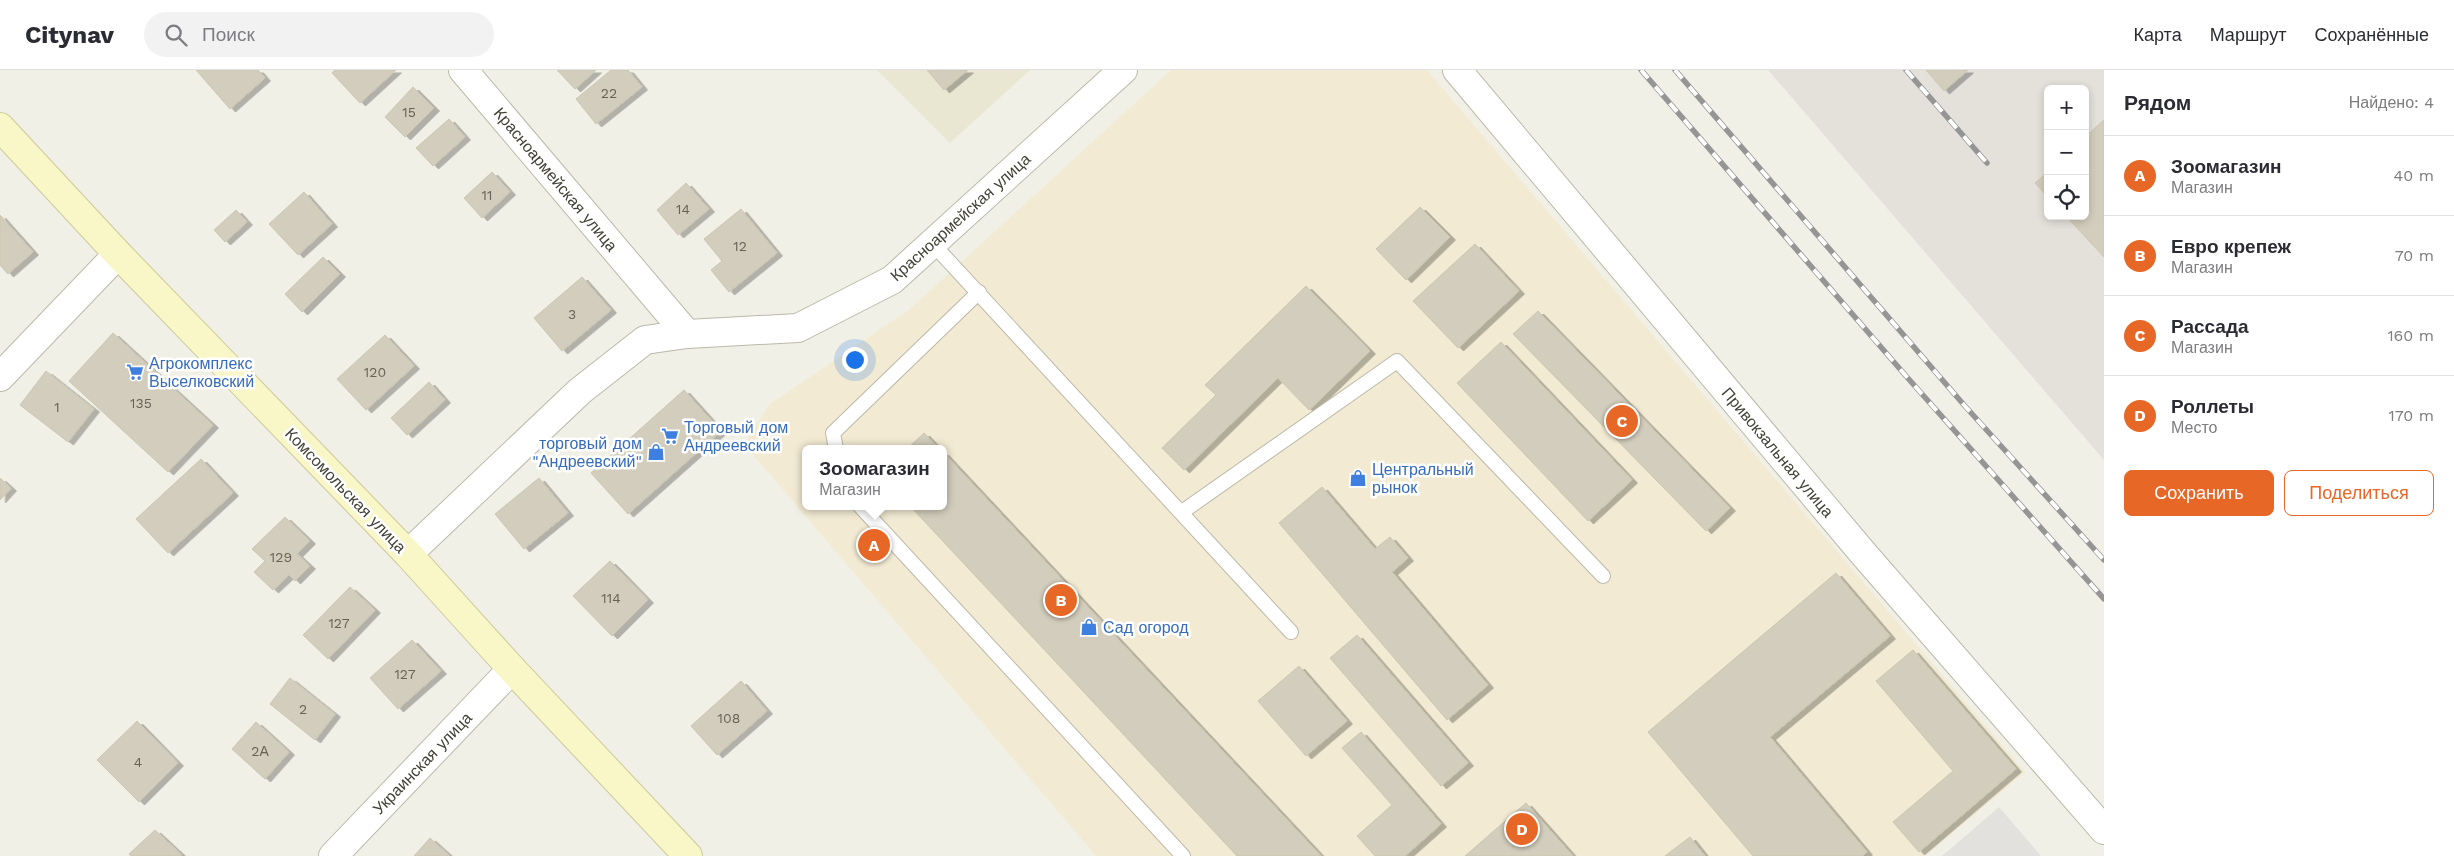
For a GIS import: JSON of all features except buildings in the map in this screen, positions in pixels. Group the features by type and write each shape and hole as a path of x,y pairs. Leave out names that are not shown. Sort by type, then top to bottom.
{"street":[{"name":"Красноармейская улица","path":"463,70 687,334"},
{"name":"Красноармейская улица","path":"408,554 587,386 645,340 687,334 798,328 892,280 1123,70"},
{"name":"Привокзальная улица","path":"1457,70 1856,544 2104,830"},
{"name":"Комсомольская улица","path":"0,127 118,254 408,554 512,669 688,856"},
{"path":"0,377 118,254"},
{"name":"Украинская улица","path":"333,856 512,669"}],"lane":[{"path":"932,243 1291,632"},
{"path":"835,445 833,433 979,292"},
{"path":"1182,512 1397,361 1603,576"},
{"path":"864,510 1183,856"}],"shaded area":[{"path":"877,70 1030,70 950,143"},
{"name":"Центральный рынок","path":"1171,70 1427,70 2025,772 1925,856 1096,856 744,444 770,404 909,310"},
{"path":"1768,70 2104,70 2104,460"},
{"path":"1999,807 2041,856 1942,856"}],"railway":[{"path":"1641,70 1906,376 2104,599"},
{"path":"1675,70 1964,405 2104,560"},
{"path":"1906,70 1987,163"}],"place":[{"name":"Агрокомплекс Выселковский","path":"135,372"},
{"name":"Рассада","path":"1622,421"},
{"name":"Торговый дом Андреевский","path":"670,436"},
{"name":"торговый дом \"Андреевский\"","path":"656,452"},
{"name":"Центральный рынок","path":"1358,478"},
{"name":"Зоомагазин","path":"874,545"},
{"name":"Евро крепеж","path":"1061,600"},
{"name":"Сад огород","path":"1089,627"},
{"name":"Роллеты","path":"1522,829"}]}
